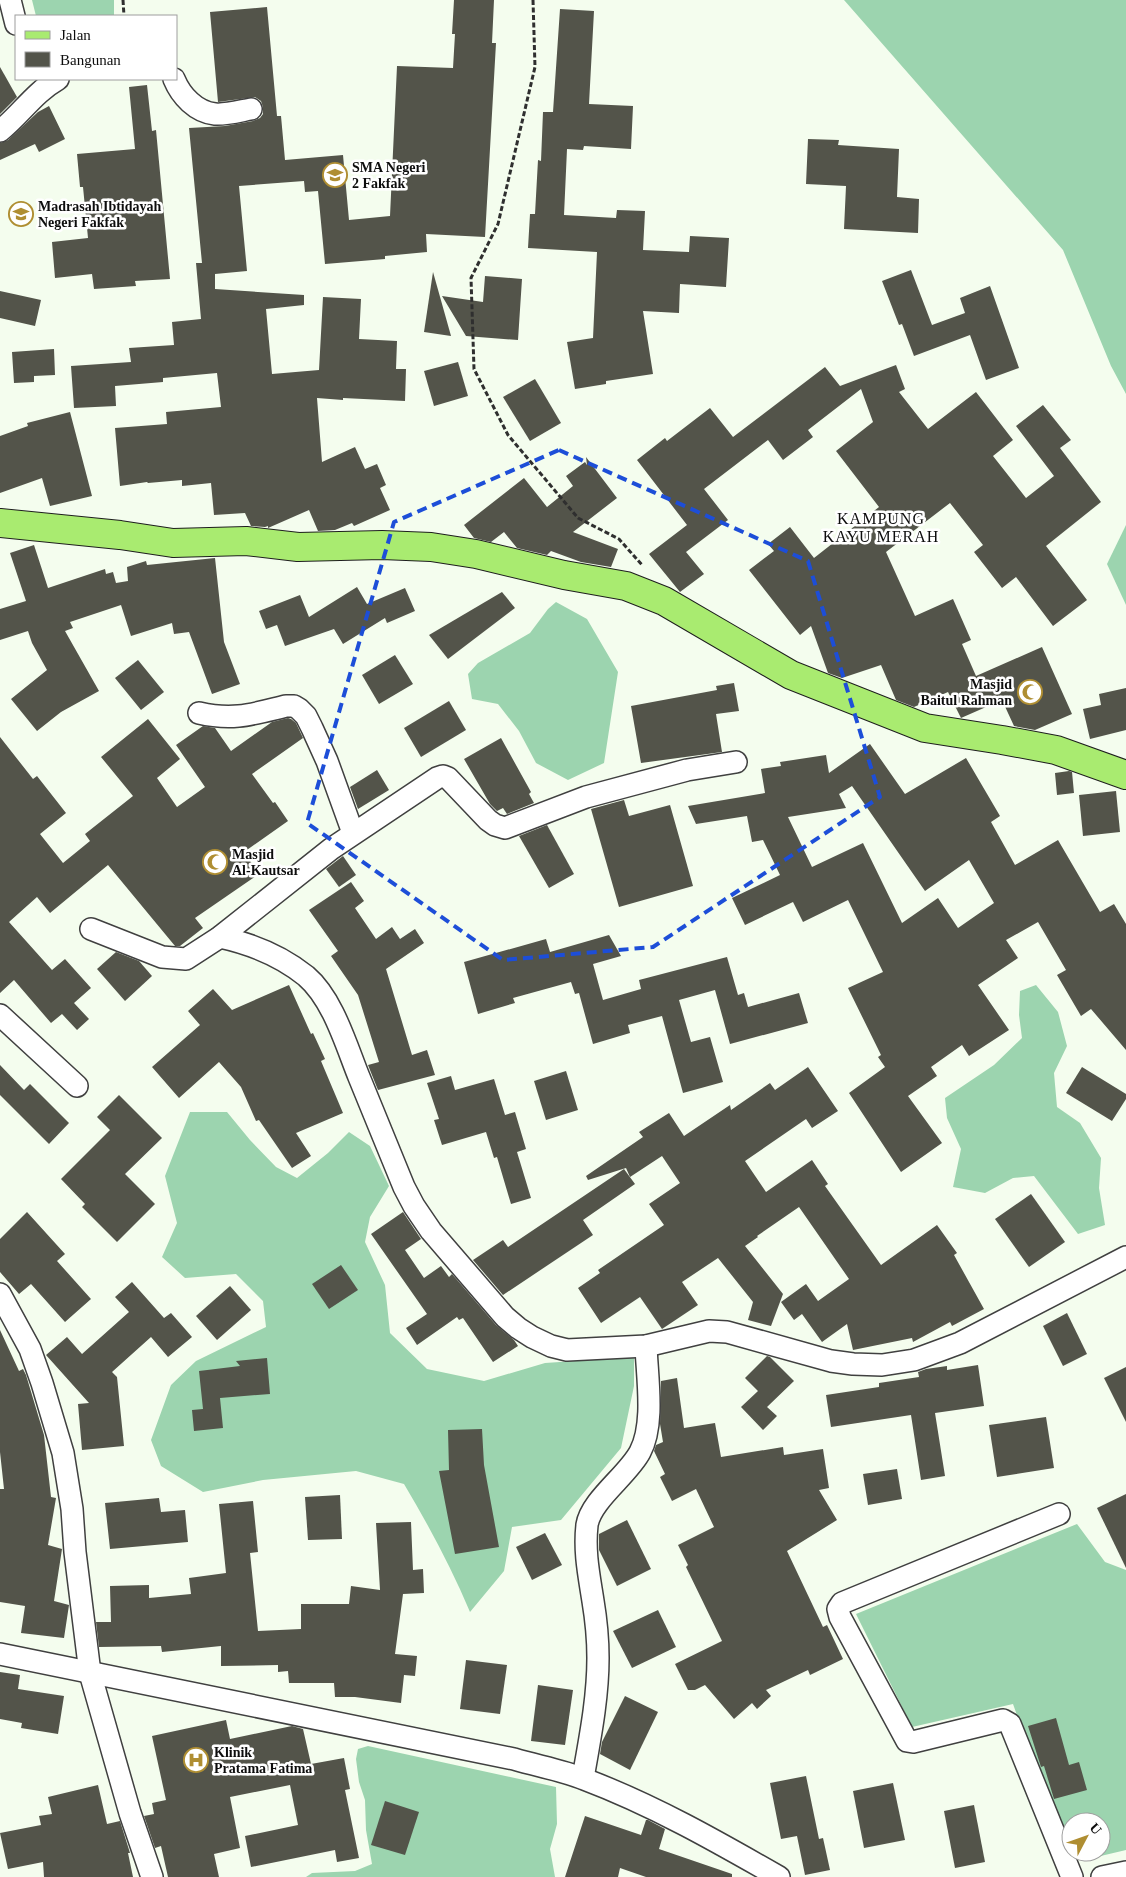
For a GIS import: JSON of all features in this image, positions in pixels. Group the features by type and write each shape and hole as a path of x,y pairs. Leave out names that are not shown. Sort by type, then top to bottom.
{"main road":[{"path":"0,523 120,535 172,543 246,542 298,547 382,545 431,547 476,554 564,575 626,586 664,601 791,675 925,728 1056,750 1126,775"}],"street":[{"path":"10,0 15,20"},
{"path":"0,131 15,119 33,88 55,80"},
{"path":"174,80 194,107 215,114 250,109"},
{"path":"200,713 216,717 234,718 286,706 294,706 299,709 306,716 327,761 353,833"},
{"path":"91,929 162,957 186,960 220,937 353,833 419,789 443,776 456,785 488,820 495,825 505,828 586,797 687,770 736,762"},
{"path":"220,937 250,944 274,954 307,977 324,997 337,1024 404,1187 414,1206 448,1251 505,1317 518,1328 551,1346 567,1350 646,1346 709,1331 727,1332 831,1361 882,1365 914,1360 960,1343 1126,1257"},
{"path":"0,1015 77,1086"},
{"path":"0,1294 30,1349 63,1454 72,1509 75,1552 90,1673 130,1813 152,1877"},
{"path":"583,1778 594,1708 598,1658 595,1616 585,1547 588,1522 593,1510 640,1452 644,1441 648,1425 646,1346"},
{"path":"1059,1514 842,1602 838,1609 840,1617 907,1741 913,1742 1004,1720 1010,1724 1072,1877"},
{"path":"0,1654 251,1704 514,1760 583,1778 670,1817 779,1877"},
{"path":"1102,1877 1126,1872"}],"path":[{"path":"124,0 124,15"},
{"path":"533,0 535,67 498,224 471,278 474,369 508,435 578,518 618,539 643,566"}],"highlighted area":[{"path":"559,450 808,561 880,797 653,947 503,960 307,823 394,522"}],"green space":[{"path":"32,0 114,0 114,15 36,15"},
{"path":"844,0 1126,0 1126,394 1111,366 1063,250"},
{"path":"1126,525 1126,605 1107,564"},
{"path":"556,602 587,619 618,672 604,763 568,780 536,763 519,731 498,704 472,699 468,674 478,663 530,633 548,609"},
{"path":"1036,985 1058,1012 1067,1046 1054,1073 1057,1107 1080,1123 1101,1158 1099,1188 1105,1225 1078,1234 1034,1176 1013,1178 985,1193 953,1187 961,1149 947,1118 945,1098 994,1065 1022,1038 1019,1015 1020,991"},
{"path":"190,1112 227,1112 276,1167 297,1178 328,1153 349,1132 370,1146 389,1186 370,1217 365,1242 385,1285 390,1333 427,1369 484,1381 545,1363 634,1357 634,1386 621,1448 561,1520 512,1527 504,1571 470,1612 439,1547 404,1484 356,1471 263,1480 203,1492 161,1466 151,1440 171,1385 196,1361 266,1327 263,1301 236,1274 185,1278 162,1257 177,1223 165,1176"},
{"path":"1077,1524 1105,1562 1126,1570 1126,1850 1111,1854 1111,1812 1061,1812 1061,1823 1050,1808 1013,1704 912,1727 856,1614"},
{"path":"368,1746 556,1787 557,1824 550,1849 555,1877 306,1877 312,1873 355,1871 372,1864 366,1830 365,1800 359,1782 356,1759 358,1749"}],"building":[{"path":"454,0 494,0 492,43 496,43 485,237 426,234 427,252 385,256 385,259 325,264 318,191 305,192 304,181 239,186 247,271 215,274 215,289 304,295 304,305 266,309 272,374 319,370 323,297 361,299 359,339 397,341 396,369 406,369 405,401 317,398 322,462 355,447 365,469 377,464 386,485 380,488 390,510 354,526 352,523 335,530 318,531 309,510 268,528 268,526 251,526 245,513 214,515 211,483 182,486 182,480 120,486 115,428 167,424 166,412 221,407 217,373 163,378 163,382 115,386 116,406 74,408 71,366 131,362 129,348 174,345 172,322 201,319 196,263 202,263 189,128 225,126 253,121 260,118 263,114 261,101 255,97 218,102 210,12 267,7 277,116 281,116 285,160 343,155 349,220 390,216 397,66 453,68"},
{"path":"560,9 594,11 589,104 633,106 631,149 584,146 583,150 567,149 564,215 616,218 617,210 645,211 643,250 689,252 690,236 729,238 726,287 680,284 679,313 643,311 653,374 606,381 606,384 575,389 567,342 593,338 597,252 528,248 530,214 535,214 538,160 541,161 543,112 553,112"},
{"path":"0,67 17,97 0,114"},
{"path":"147,85 152,131 156,130 170,279 135,281 136,286 94,289 92,274 55,278 52,242 88,238 83,187 80,187 77,154 135,149 129,87"},
{"path":"49,106 65,139 39,152 35,144 0,160 0,143 8,140 38,112"},
{"path":"808,139 839,140 838,145 899,149 897,197 919,199 918,233 844,229 846,186 806,184"},
{"path":"911,270 932,325 965,313 960,298 990,286 1019,368 986,380 970,335 914,356 902,324 899,325 882,281"},
{"path":"433,272 451,336 424,332"},
{"path":"485,276 522,279 518,340 466,336 442,296 483,302"},
{"path":"0,291 41,300 35,326 0,318"},
{"path":"54,349 55,375 34,376 34,382 14,383 12,352"},
{"path":"458,362 468,396 434,406 424,371"},
{"path":"896,365 905,389 899,392 928,429 976,392 1013,440 993,456 1026,498 1054,476 1016,426 1043,405 1071,440 1060,448 1101,502 1046,546 1087,600 1053,626 1016,577 1002,588 974,552 983,545 950,503 886,552 915,616 953,599 971,640 962,644 976,676 1042,647 1072,714 1035,730 1014,726 1002,700 961,718 948,692 914,707 896,700 881,665 842,678 828,673 811,626 800,635 749,570 774,551 768,544 790,527 814,558 879,507 836,451 873,422 861,389 808,430 813,437 783,460 768,440 704,489 728,520 686,552 704,574 680,592 649,554 687,525 637,460 665,438 667,441 710,408 733,437 825,367 840,386"},
{"path":"535,379 561,423 530,441 503,397"},
{"path":"70,412 92,496 50,506 42,478 0,493 0,436 28,426 27,423"},
{"path":"586,457 617,498 573,532 618,549 611,567 581,562 551,551 547,555 517,548 504,532 491,542 474,538 464,525 524,478 547,507 573,486 566,476 585,462 587,465"},
{"path":"34,545 48,588 105,569 106,574 113,572 116,583 128,581 127,567 146,561 147,565 215,558 224,642 240,684 212,694 189,632 174,634 172,623 131,636 121,605 70,622 73,628 65,631 99,691 61,712 37,731 11,699 47,670 32,643 28,631 0,640 0,609 26,601 10,553"},
{"path":"357,587 367,604 405,588 415,611 387,623 385,618 343,644 334,629 285,646 277,625 266,629 259,611 300,595 309,617"},
{"path":"502,592 515,608 448,659 429,635"},
{"path":"395,655 413,684 379,704 362,675"},
{"path":"138,660 164,692 141,710 115,678"},
{"path":"734,683 739,711 716,714 722,752 641,763 631,706 717,690 716,686"},
{"path":"1126,688 1126,730 1090,739 1083,709 1101,705 1099,694"},
{"path":"449,701 466,730 421,757 404,728"},
{"path":"288,718 296,723 303,738 252,774 288,821 244,852 259,874 195,918 203,928 180,946 175,946 108,865 50,913 37,897 9,922 52,970 65,959 91,988 74,1003 89,1019 77,1030 62,1014 51,1023 14,980 0,993 0,737 33,779 37,776 66,813 40,834 63,863 90,841 85,834 133,796 101,757 148,719 180,759 157,778 177,807 205,787 176,745 203,726 215,728 231,751 272,722"},
{"path":"501,738 531,792 529,794 534,803 507,814 503,808 497,811 490,804 464,759"},
{"path":"870,744 905,794 966,758 1000,816 991,822 1015,865 1058,840 1100,912 1114,904 1126,924 1126,1050 1091,1009 1081,1016 1057,975 1066,970 1038,922 1006,940 1018,958 978,985 1009,1030 969,1056 962,1045 931,1067 937,1076 908,1096 942,1143 901,1172 849,1093 885,1067 878,1057 881,1055 848,988 883,972 848,900 803,922 793,902 745,925 732,898 780,875 763,840 752,842 747,816 696,824 688,806 765,793 761,769 781,766 780,762 826,755 829,773","holes":["852,786 925,891 969,860 994,903 958,928 938,898 902,923 863,843 812,867 788,817 846,808 839,794"]},
{"path":"377,770 389,790 358,809 350,787"},
{"path":"1072,772 1074,793 1057,795 1055,773"},
{"path":"1116,791 1120,832 1083,836 1079,795"},
{"path":"624,800 629,816 670,805 693,886 619,907 591,809"},
{"path":"547,825 574,874 549,888 519,836"},
{"path":"343,856 356,875 339,887 326,869"},
{"path":"351,882 364,901 355,908 376,939 392,927 400,939 415,929 424,943 386,969 412,1055 427,1050 435,1075 378,1090 368,1065 379,1062 358,995 331,956 338,951 309,910"},
{"path":"609,935 621,956 593,964 603,1000 641,989 639,980 727,957 738,995 744,993 748,1007 799,993 808,1023 730,1044 715,990 679,1000 691,1042 710,1037 723,1082 683,1093 662,1016 628,1025 630,1033 593,1044 579,993 575,994 571,982 513,998 515,1003 478,1014 464,962 546,939 550,952"},
{"path":"116,952 139,961 152,976 125,1001 97,969"},
{"path":"289,985 311,1034 313,1033 325,1059 321,1061 343,1113 296,1133 311,1156 292,1168 259,1120 256,1121 241,1087 219,1062 179,1098 152,1067 200,1025 188,1011 213,989 232,1010"},
{"path":"0,1065 24,1090 30,1084 69,1123 49,1144 0,1095"},
{"path":"808,1067 838,1111 812,1128 806,1119 745,1161 766,1192 812,1160 828,1184 825,1186 881,1265 937,1225 957,1253 954,1255 984,1309 952,1326 950,1322 913,1342 912,1338 853,1350 847,1324 822,1342 802,1314 794,1320 781,1302 806,1284 818,1301 849,1279 799,1207 745,1246 783,1294 771,1326 748,1320 753,1302 718,1258 682,1282 698,1305 662,1329 640,1297 601,1323 578,1288 600,1273 598,1270 664,1225 649,1204 680,1183 662,1156 630,1177 626,1168 588,1180 586,1176 643,1137 639,1132 669,1113 684,1136 730,1105 731,1110 770,1083 775,1090"},
{"path":"1082,1067 1126,1094 1126,1099 1112,1121 1066,1093"},
{"path":"566,1071 578,1110 546,1120 534,1081"},
{"path":"451,1076 455,1090 494,1079 505,1115 515,1112 526,1149 517,1152 531,1198 511,1204 497,1157 494,1158 486,1132 442,1145 434,1120 439,1119 427,1083"},
{"path":"119,1095 162,1138 125,1174 155,1204 117,1242 82,1207 85,1204 61,1179 110,1130 97,1117"},
{"path":"624,1169 635,1184 583,1220 593,1235 503,1295 473,1260 503,1240 508,1247"},
{"path":"1031,1194 1065,1242 1029,1267 995,1219"},
{"path":"27,1212 65,1254 57,1261 91,1299 65,1322 31,1284 19,1294 0,1272 0,1239"},
{"path":"403,1212 421,1239 405,1250 424,1278 441,1266 449,1277 452,1274 496,1325 514,1340 518,1346 493,1362 463,1318 459,1320 457,1317 417,1345 406,1328 427,1314 371,1234"},
{"path":"341,1265 358,1290 329,1309 312,1284"},
{"path":"132,1282 164,1318 171,1313 192,1337 168,1357 151,1337 112,1372 117,1377 124,1446 82,1450 78,1404 89,1403 46,1355 67,1337 82,1354 129,1312 115,1297"},
{"path":"230,1286 251,1310 217,1340 196,1316"},
{"path":"1067,1313 1087,1354 1063,1366 1043,1326"},
{"path":"0,1330 19,1371 23,1369 26,1375 44,1435 51,1497 56,1498 48,1545 62,1549 54,1601 69,1605 64,1638 21,1633 25,1606 0,1602 0,1489 4,1489 0,1452"},
{"path":"767,1356 794,1381 767,1407 777,1416 763,1430 741,1407 758,1391 745,1378"},
{"path":"267,1358 270,1394 220,1398 223,1428 194,1431 192,1410 203,1409 199,1371 240,1366 236,1361"},
{"path":"978,1365 984,1406 935,1413 945,1476 921,1480 911,1415 831,1427 826,1395 879,1387 879,1383 919,1377 918,1372 926,1369 947,1366 947,1370"},
{"path":"1126,1367 1126,1422 1104,1378"},
{"path":"677,1378 684,1428 715,1423 721,1457 783,1447 784,1455 823,1449 829,1488 819,1490 837,1520 787,1551 823,1627 827,1625 843,1659 810,1675 808,1670 766,1690 771,1696 757,1709 752,1703 734,1719 705,1685 695,1690 688,1690 675,1664 722,1641 686,1567 688,1565 678,1545 714,1527 696,1489 672,1501 660,1477 665,1474 654,1451 656,1445 663,1442 660,1424 661,1381"},
{"path":"1046,1417 1054,1468 997,1477 989,1425"},
{"path":"482,1429 484,1465 499,1547 455,1554 439,1471 449,1470 448,1430"},
{"path":"897,1469 902,1499 868,1505 863,1474"},
{"path":"1126,1494 1126,1568 1097,1508"},
{"path":"340,1495 342,1539 308,1540 305,1497"},
{"path":"159,1498 161,1512 185,1510 188,1542 110,1549 105,1503"},
{"path":"253,1501 258,1552 250,1553 258,1631 301,1629 301,1604 349,1604 351,1586 380,1590 376,1523 411,1522 413,1570 423,1569 424,1593 403,1594 395,1654 417,1656 415,1676 404,1675 401,1703 355,1697 335,1697 334,1683 289,1683 288,1671 278,1672 278,1665 221,1666 221,1646 162,1652 161,1646 99,1647 96,1622 111,1622 110,1586 149,1585 149,1598 191,1594 189,1578 226,1573 219,1504"},
{"path":"627,1520 651,1569 617,1586 599,1550 599,1534"},
{"path":"545,1533 562,1565 532,1580 516,1547"},
{"path":"658,1610 676,1647 632,1668 613,1631"},
{"path":"466,1660 507,1665 500,1714 460,1709"},
{"path":"0,1672 20,1675 18,1689 64,1696 58,1734 21,1728 22,1723 0,1719"},
{"path":"538,1685 573,1690 565,1745 531,1741"},
{"path":"625,1696 658,1712 630,1770 600,1754 602,1742"},
{"path":"1056,1718 1069,1765 1079,1762 1087,1790 1054,1799 1044,1766 1041,1767 1028,1726"},
{"path":"226,1720 230,1739 292,1726 303,1729 311,1764 344,1758 350,1789 345,1790 359,1858 337,1862 335,1850 251,1867 245,1836 298,1825 290,1785 230,1797 240,1848 214,1854 219,1877 168,1877 161,1846 155,1848 144,1816 154,1814 152,1803 166,1800 152,1736"},
{"path":"806,1776 819,1839 823,1838 830,1870 805,1875 797,1836 781,1839 770,1783"},
{"path":"893,1783 905,1840 864,1848 853,1791"},
{"path":"98,1785 107,1824 120,1821 130,1853 128,1853 133,1877 44,1877 43,1862 8,1869 0,1833 41,1825 39,1816 52,1814 48,1797"},
{"path":"385,1801 419,1812 405,1855 371,1845"},
{"path":"974,1805 985,1862 955,1868 944,1811"},
{"path":"585,1816 641,1835 646,1820 648,1820 665,1829 659,1849 732,1874 732,1877 646,1877 620,1868 618,1877 565,1877"}],"place":[{"name":"SMA Negeri 2 Fakfak","path":"335,175"},
{"name":"Madrasah Ibtidayah Negeri Fakfak","path":"21,214"},
{"name":"Masjid Baitul Rahman","path":"1030,692"},
{"name":"Masjid Al-Kautsar","path":"215,862"},
{"name":"Klinik Pratama Fatima","path":"196,1760"}],"district":[{"name":"KAMPUNG KAYU MERAH","path":"881,527"}]}
